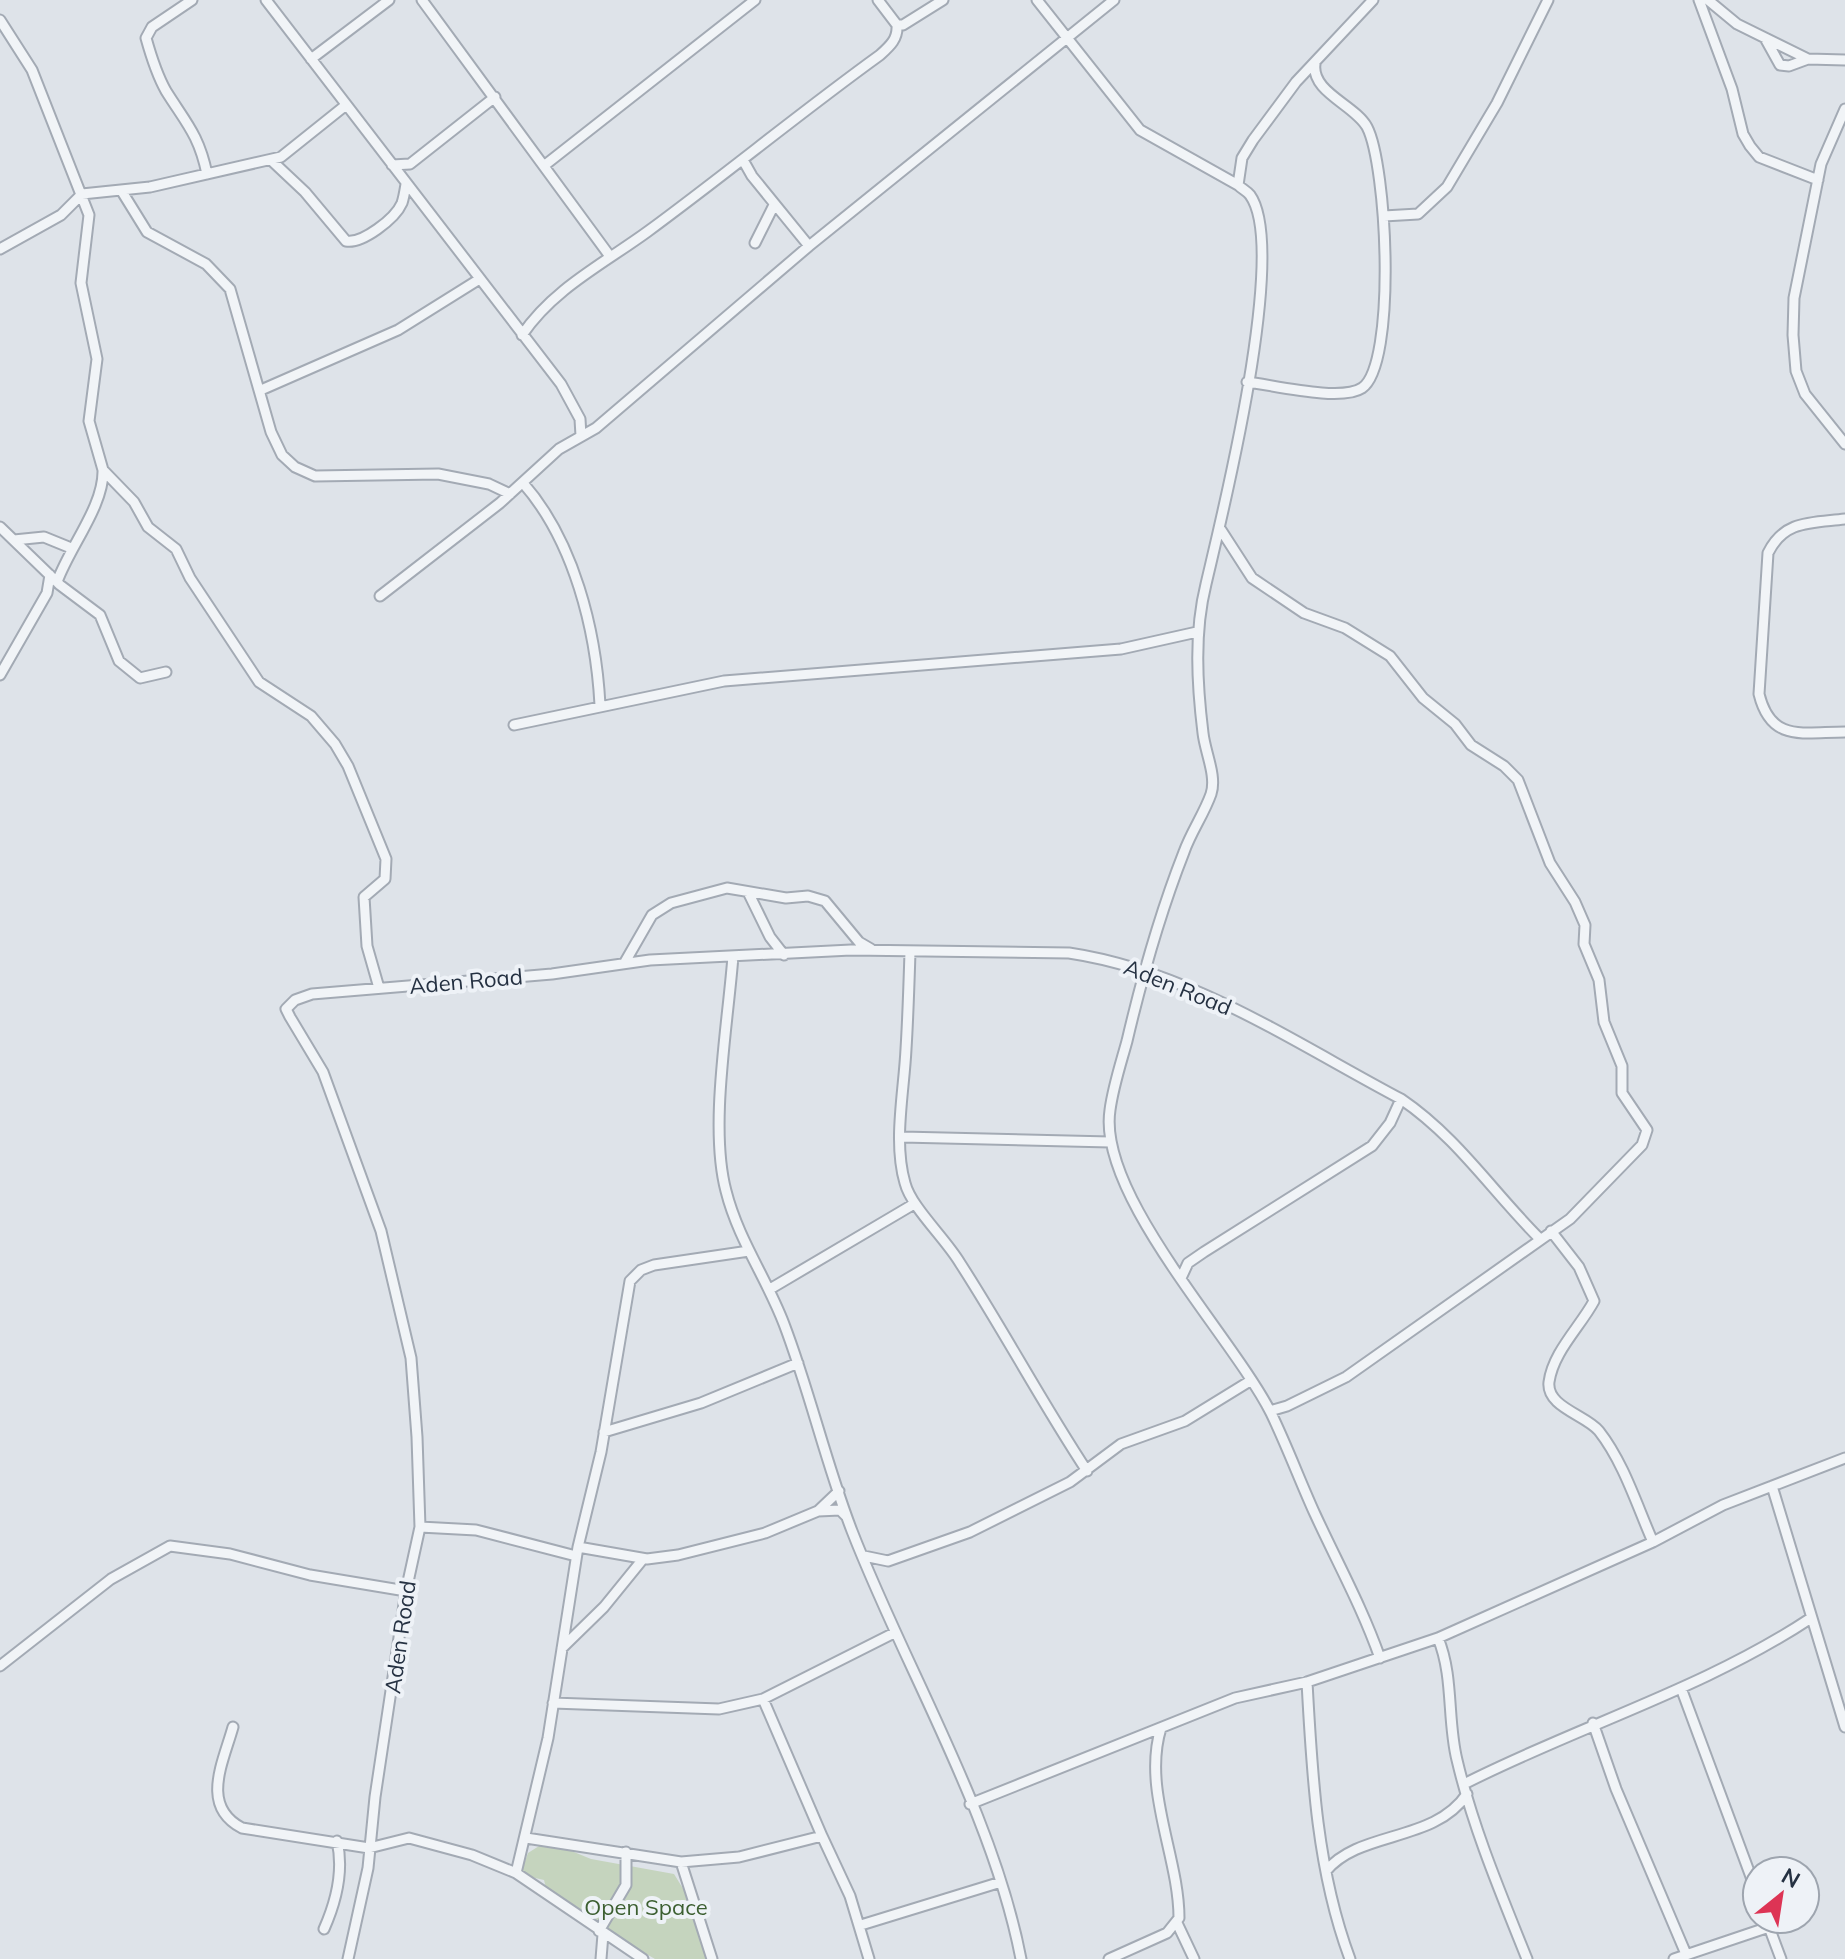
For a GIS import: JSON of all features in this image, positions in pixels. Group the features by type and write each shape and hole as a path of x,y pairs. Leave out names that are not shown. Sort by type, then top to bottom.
{"street":[{"path":"192,0 152,27 146,38 166,90 185,115 202,148 207,174"},
{"path":"266,0 574,405 580,419 581,436"},
{"path":"311,59 389,0"},
{"path":"422,0 609,255"},
{"path":"734,0 738,13"},
{"path":"545,165 755,0"},
{"path":"878,0 897,25"},
{"path":"897,25 909,24 943,0"},
{"path":"1037,0 1140,130 1238,185 1250,196 1254,207 1262,248 1261,295 1221,530 1205,585 1197,632 1201,714 1206,760 1213,775 1212,793 1183,853 1144,969 1109,1112 1110,1142 1123,1178 1181,1278 1270,1411 1317,1518 1352,1583 1380,1658"},
{"path":"380,596 510,494 559,449 581,436 809,246 1114,0"},
{"path":"1238,185 1242,158 1253,140 1296,82 1373,0"},
{"path":"1384,216 1418,214 1447,187 1497,103 1548,0"},
{"path":"1699,0 1732,89 1743,134 1750,146 1759,157 1818,180"},
{"path":"1708,0 1737,24 1808,59"},
{"path":"0,20 32,70 89,215 89,236 81,283 97,359 89,421 103,470 104,486 2,669"},
{"path":"522,335 542,308 609,255 646,233 880,55 892,44 897,25"},
{"path":"1765,38 1780,65 1789,66 1808,59 1845,60"},
{"path":"1247,382 1339,394 1357,391 1368,382 1377,356 1385,285 1384,216 1366,126 1358,114 1320,84 1315,76 1315,64"},
{"path":"392,165 410,164 495,97"},
{"path":"0,249 61,215 82,194 121,190 281,157 346,105"},
{"path":"1845,109 1821,164 1794,298 1796,371 1805,394 1845,444"},
{"path":"271,160 305,192 346,241 354,243 394,213 401,205 406,184"},
{"path":"743,160 774,205 809,246"},
{"path":"121,190 147,232 206,264 230,289 271,432 282,455 295,467 315,476 438,474 489,484 510,494"},
{"path":"755,243 774,205"},
{"path":"261,390 398,330 478,280"},
{"path":"103,470 134,502 148,527 176,549 247,667 278,697 311,716 348,766 386,859 385,879 364,897 367,946 379,988"},
{"path":"523,483 551,525 573,573 589,623 600,705"},
{"path":"1845,519 1788,528 1776,535 1768,553 1759,694 1765,716 1776,728 1791,732 1845,732"},
{"path":"0,527 54,579 100,615 119,661 130,674 148,678 166,672"},
{"path":"1221,530 1252,578 1304,613 1369,640 1390,656 1423,698 1455,724 1471,745 1511,771 1538,828 1550,863 1575,902 1585,925 1583,933 1588,956 1599,980 1604,1022 1622,1066 1622,1093 1647,1130 1642,1145 1614,1178 1551,1231 1346,1377 1270,1411"},
{"path":"14,540 44,537 71,548"},
{"path":"514,725 724,681 1121,649 1197,632"},
{"path":"625,962 652,915 671,903 719,888 737,887 748,892 786,898 808,896 825,901 859,942 874,950"},
{"path":"748,892 770,937 784,955"},
{"name":"Aden Road","path":"348,1959 369,1848 406,1591 420,1527 411,1358 396,1282 372,1203 323,1072 286,1009 295,1000 312,994 552,974 625,962 874,950 1069,953 1144,969 1238,1011 1401,1099 1430,1119 1462,1151 1539,1238"},
{"path":"910,952 903,1172 914,1204 949,1245 1038,1396 1087,1471"},
{"path":"733,956 719,1141 725,1190 749,1251 770,1289 798,1363 846,1516 1001,1882 1021,1959"},
{"path":"1181,1278 1188,1263 1372,1146 1401,1099"},
{"path":"902,1137 1110,1142"},
{"path":"770,1289 914,1204"},
{"path":"1551,1231 1579,1267 1594,1301 1559,1357 1549,1380 1550,1390 1560,1405 1597,1429 1611,1448 1653,1542"},
{"path":"516,1873 553,1703 577,1552 604,1432 624,1305 634,1275 654,1265 749,1251"},
{"path":"604,1432 701,1403 798,1363"},
{"path":"872,1575 888,1561 970,1532 1087,1471 1121,1444 1185,1421 1250,1381"},
{"path":"970,1804 1235,1698 1307,1682 1438,1638 1653,1542 1723,1505 1845,1458"},
{"path":"1772,1486 1845,1727"},
{"path":"818,1511 839,1491"},
{"path":"420,1527 476,1530 577,1552 643,1559 678,1555 753,1536 818,1511 840,1510 846,1516"},
{"path":"0,1666 111,1579 170,1546 230,1554 310,1575 406,1591"},
{"path":"864,1556 888,1561"},
{"path":"561,1649 604,1607 643,1559"},
{"path":"1326,1871 1344,1853 1411,1832 1448,1815 1466,1789 1593,1723 1681,1688 1780,1638 1811,1618"},
{"path":"553,1703 582,1701 676,1710 719,1709 763,1699 894,1633"},
{"path":"1438,1638 1446,1661 1452,1733 1466,1789 1482,1845 1527,1959"},
{"path":"1307,1682 1311,1772 1326,1871 1339,1930 1350,1959"},
{"path":"1681,1688 1743,1855"},
{"path":"763,1699 822,1836 828,1843 861,1925 869,1959"},
{"path":"1593,1723 1622,1803 1686,1954"},
{"path":"233,1727 219,1775 217,1796 222,1815 242,1828 369,1848 409,1838 472,1855 516,1873 643,1959"},
{"path":"1161,1728 1157,1740 1158,1774 1179,1909 1177,1923 1194,1959"},
{"path":"526,1838 681,1862 739,1857 822,1836"},
{"path":"324,1929 336,1899 340,1858 337,1841"},
{"path":"601,1959 601,1932 626,1885 626,1852"},
{"path":"681,1862 712,1959"},
{"path":"861,1925 1001,1882"},
{"path":"1109,1959 1167,1933 1177,1923"},
{"path":"1674,1959 1741,1933"},
{"path":"1772,1935 1781,1959"}],"green space":[{"name":"Open Space","path":"547,1841 591,1859 674,1874 695,1908 711,1959 655,1959 548,1896 544,1880 531,1877 522,1870 528,1853"}]}
